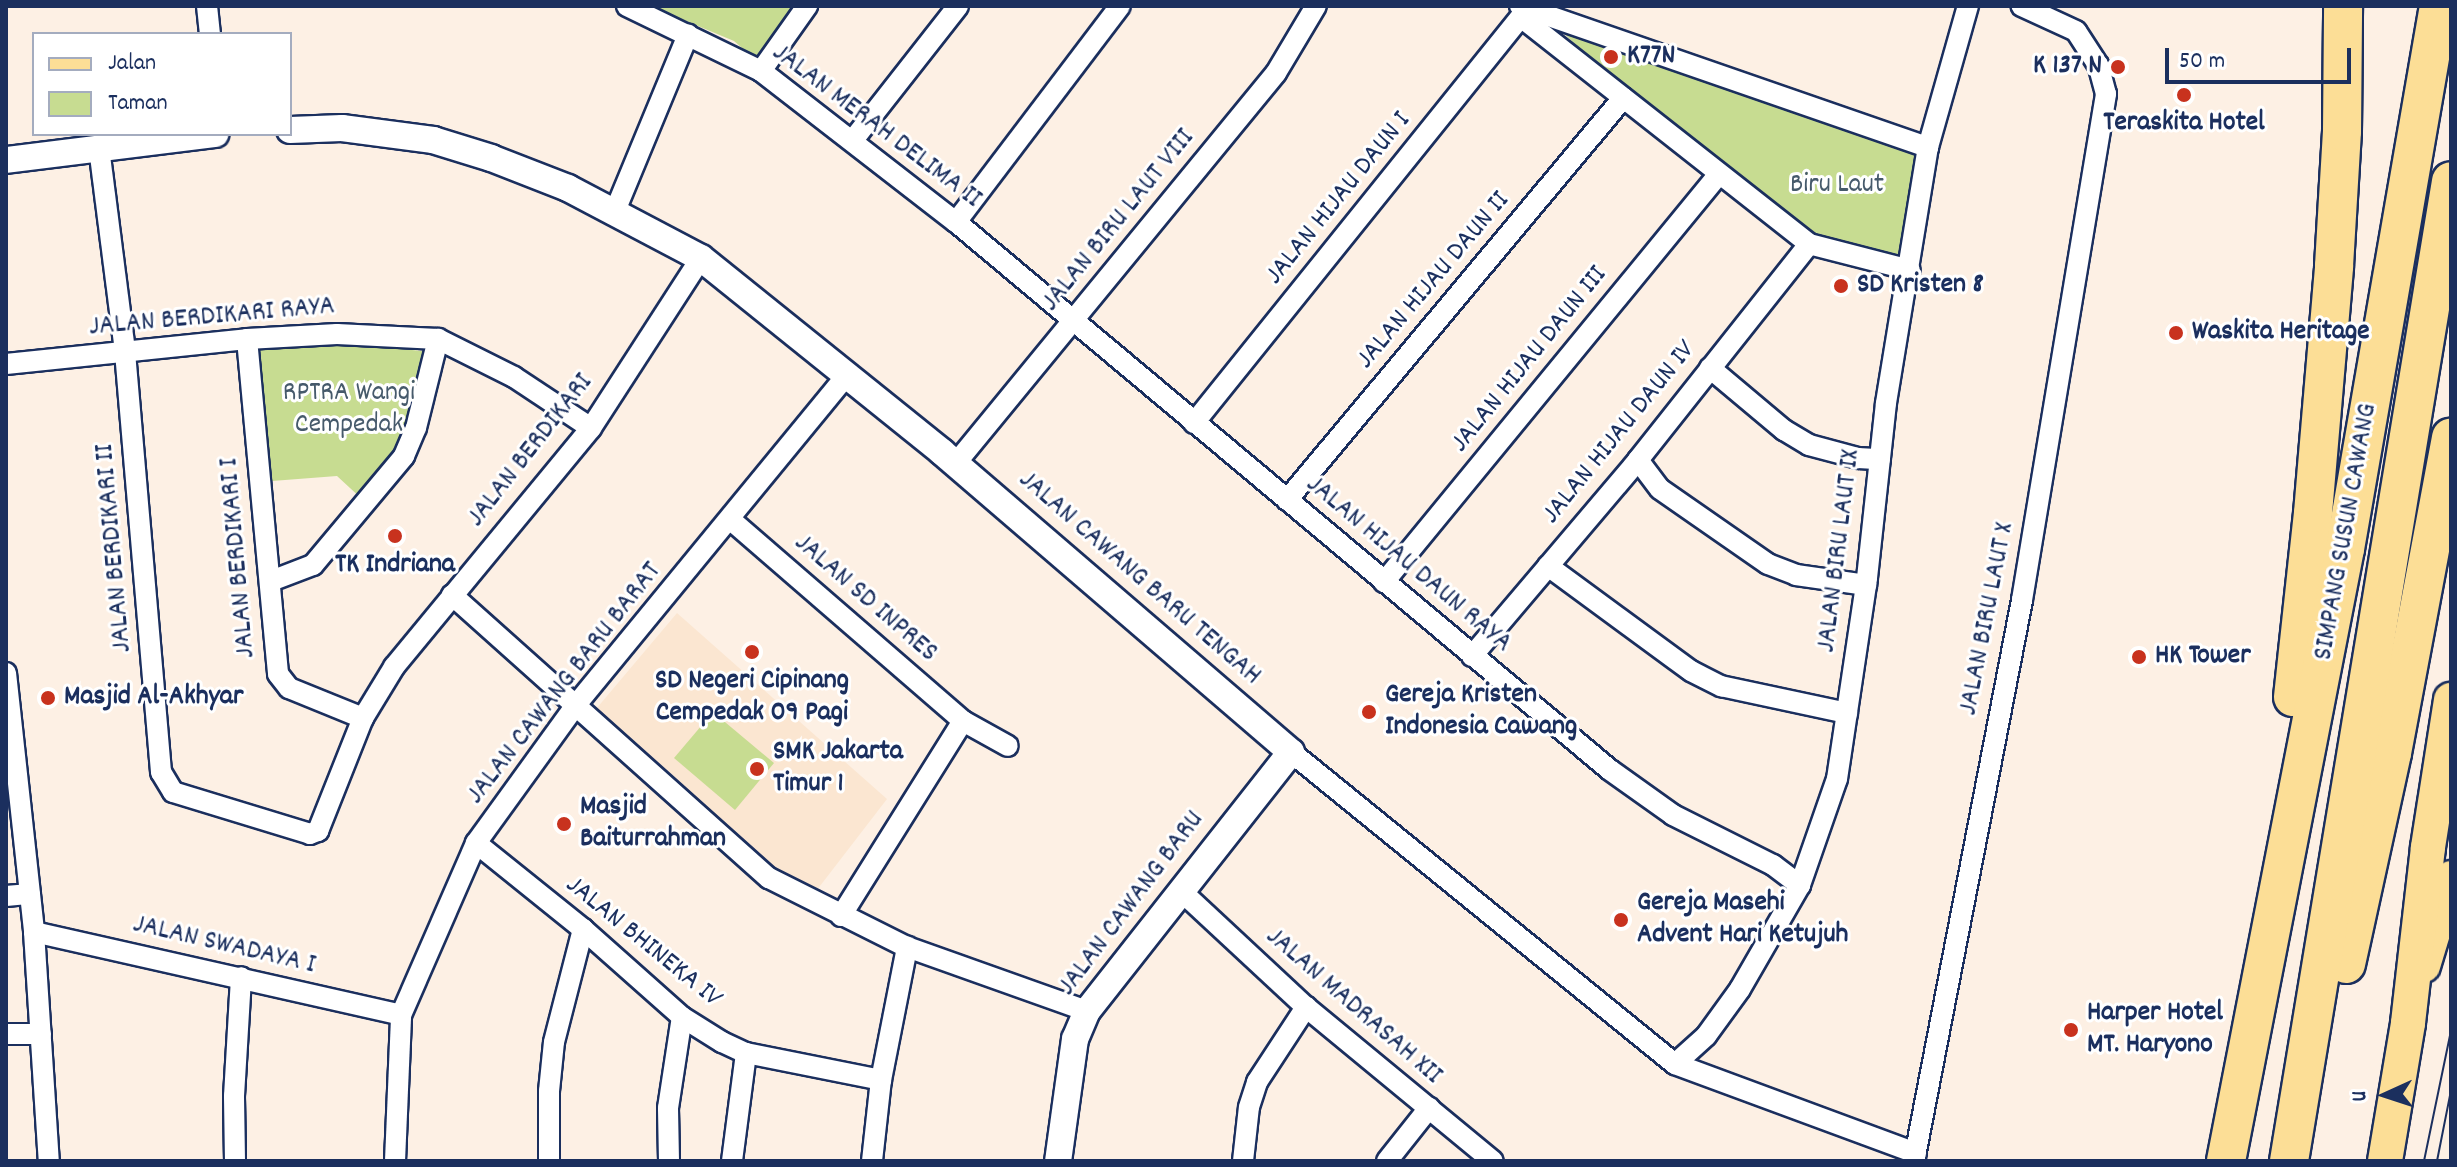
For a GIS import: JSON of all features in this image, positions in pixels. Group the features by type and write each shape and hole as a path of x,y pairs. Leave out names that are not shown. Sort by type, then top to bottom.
{"highway":[{"path":"2226,1161 2248,1057 2316,482 2342,131 2343,6"},
{"name":"SIMPANG SUSUN CAWANG","path":"2248,1057 2345,549 2439,6"},
{"name":"SIMPANG SUSUN CAWANG","path":"2289,1161 2451,181"},
{"path":"2295,1161 2352,940 2392,753 2451,437"},
{"path":"2385,1161 2408,1023 2428,847 2451,700"}],"main road":[{"path":"2408,1023 2451,877"}],"street":[{"path":"207,6 210,32"},
{"name":"JALAN MERAH DELIMA II","path":"627,6 761,71 956,222 1074,321"},
{"path":"761,71 807,6"},
{"path":"853,140 958,6"},
{"path":"956,222 1120,6"},
{"name":"JALAN BIRU LAUT VIII","path":"956,463 1276,73 1316,6"},
{"name":"JALAN BIRU LAUT IX","path":"1675,1064 1706,1036 1740,989 1800,885 1837,779 1866,585 1880,459 1928,147 1968,6"},
{"name":"JALAN BIRU LAUT X","path":"1915,1157 2022,600 2106,94 2098,65 2076,31 2022,6"},
{"path":"1523,11 1928,147"},
{"path":"1523,11 1623,98 1809,244 1910,270"},
{"name":"JALAN HIJAU DAUN I","path":"1194,423 1523,11"},
{"path":"615,211 688,35"},
{"name":"JALAN HIJAU DAUN II","path":"1287,500 1623,98"},
{"name":"JALAN CAWANG BARU TENGAH","path":"292,130 342,128 433,140 568,188 701,258 956,463 1291,752 1675,1064 1915,1157"},
{"path":"6,160 198,136"},
{"name":"JALAN BERDIKARI II","path":"99,148 125,352 161,772 166,785 180,795 315,834"},
{"name":"JALAN HIJAU DAUN III","path":"1384,582 1719,174"},
{"name":"JALAN HIJAU DAUN IV","path":"1472,656 1638,460 1809,244"},
{"name":"JALAN BERDIKARI","path":"315,834 363,718 394,667 591,428 701,258"},
{"name":"JALAN HIJAU DAUN RAYA","path":"1074,321 1610,770 1673,815 1773,865 1800,885"},
{"name":"JALAN BERDIKARI RAYA","path":"6,364 247,339 337,334 438,339 514,377 591,428"},
{"name":"JALAN BERDIKARI I","path":"247,339 278,674 282,683 308,698 363,718"},
{"path":"271,581 313,565 404,456 416,428 438,339"},
{"path":"1710,368 1784,430 1809,445 1858,458 1880,459"},
{"name":"JALAN CAWANG BARU BARAT","path":"395,1161 401,1015 476,843 575,706 848,374"},
{"path":"1638,460 1660,489 1768,564 1796,575 1866,585"},
{"name":"JALAN SD INPRES","path":"731,520 963,721 1008,746"},
{"path":"1548,566 1691,671 1721,686 1847,713"},
{"path":"452,595 769,878 907,947 1087,1011"},
{"path":"6,673 12,787 34,932 49,1161"},
{"path":"841,916 963,721"},
{"name":"JALAN CAWANG BARU","path":"1058,1161 1075,1039 1087,1011 1291,752"},
{"name":"JALAN BHINEKA IV","path":"476,843 583,929 682,1017 746,1053 881,1080"},
{"name":"JALAN MADRASAH XII","path":"1181,891 1306,1007 1493,1161"},
{"path":"6,896 30,894"},
{"path":"549,1161 549,1091 554,1042 583,929"},
{"name":"JALAN SWADAYA I","path":"34,932 401,1015"},
{"path":"872,1161 881,1080 907,947"},
{"path":"235,1161 234,1096 241,977"},
{"path":"1243,1161 1249,1107 1257,1082 1306,1007"},
{"path":"669,1161 668,1108 682,1017"},
{"path":"6,1034 41,1034"},
{"path":"732,1161 746,1053"},
{"path":"1387,1161 1429,1108"}],"shaded area":[{"name":"SMK Jakarta Timur 1","path":"677,613 887,799 810,899 596,709"}],"green space":[{"path":"650,6 799,6 756,60 734,41"},
{"name":"Biru Laut","path":"1552,22 1752,91 1921,158 1903,263 1810,237 1610,78"},
{"name":"RPTRA Wangi Cempedak","path":"355,344 431,352 408,442 363,500 337,476 272,481 259,348"},
{"path":"713,712 774,763 735,810 674,758"}],"tram line":[{"path":"2424,1161 2451,1031"},
{"path":"2437,1161 2451,1090"}],"place":[{"name":"K77N","path":"1611,57"},
{"name":"K 137 N","path":"2118,67"},
{"name":"Teraskita Hotel","path":"2184,95"},
{"name":"SD Kristen 8","path":"1841,286"},
{"name":"Waskita Heritage","path":"2176,333"},
{"name":"TK Indriana","path":"395,536"},
{"name":"SD Negeri Cipinang Cempedak 09 Pagi","path":"752,652"},
{"name":"HK Tower","path":"2139,657"},
{"name":"Masjid Al-Akhyar","path":"48,698"},
{"name":"Gereja Kristen Indonesia Cawang","path":"1369,712"},
{"name":"SMK Jakarta Timur 1","path":"757,769"},
{"name":"Masjid Baiturrahman","path":"564,824"},
{"name":"Gereja Masehi Advent Hari Ketujuh","path":"1621,920"},
{"name":"Harper Hotel MT. Haryono","path":"2071,1030"}]}
